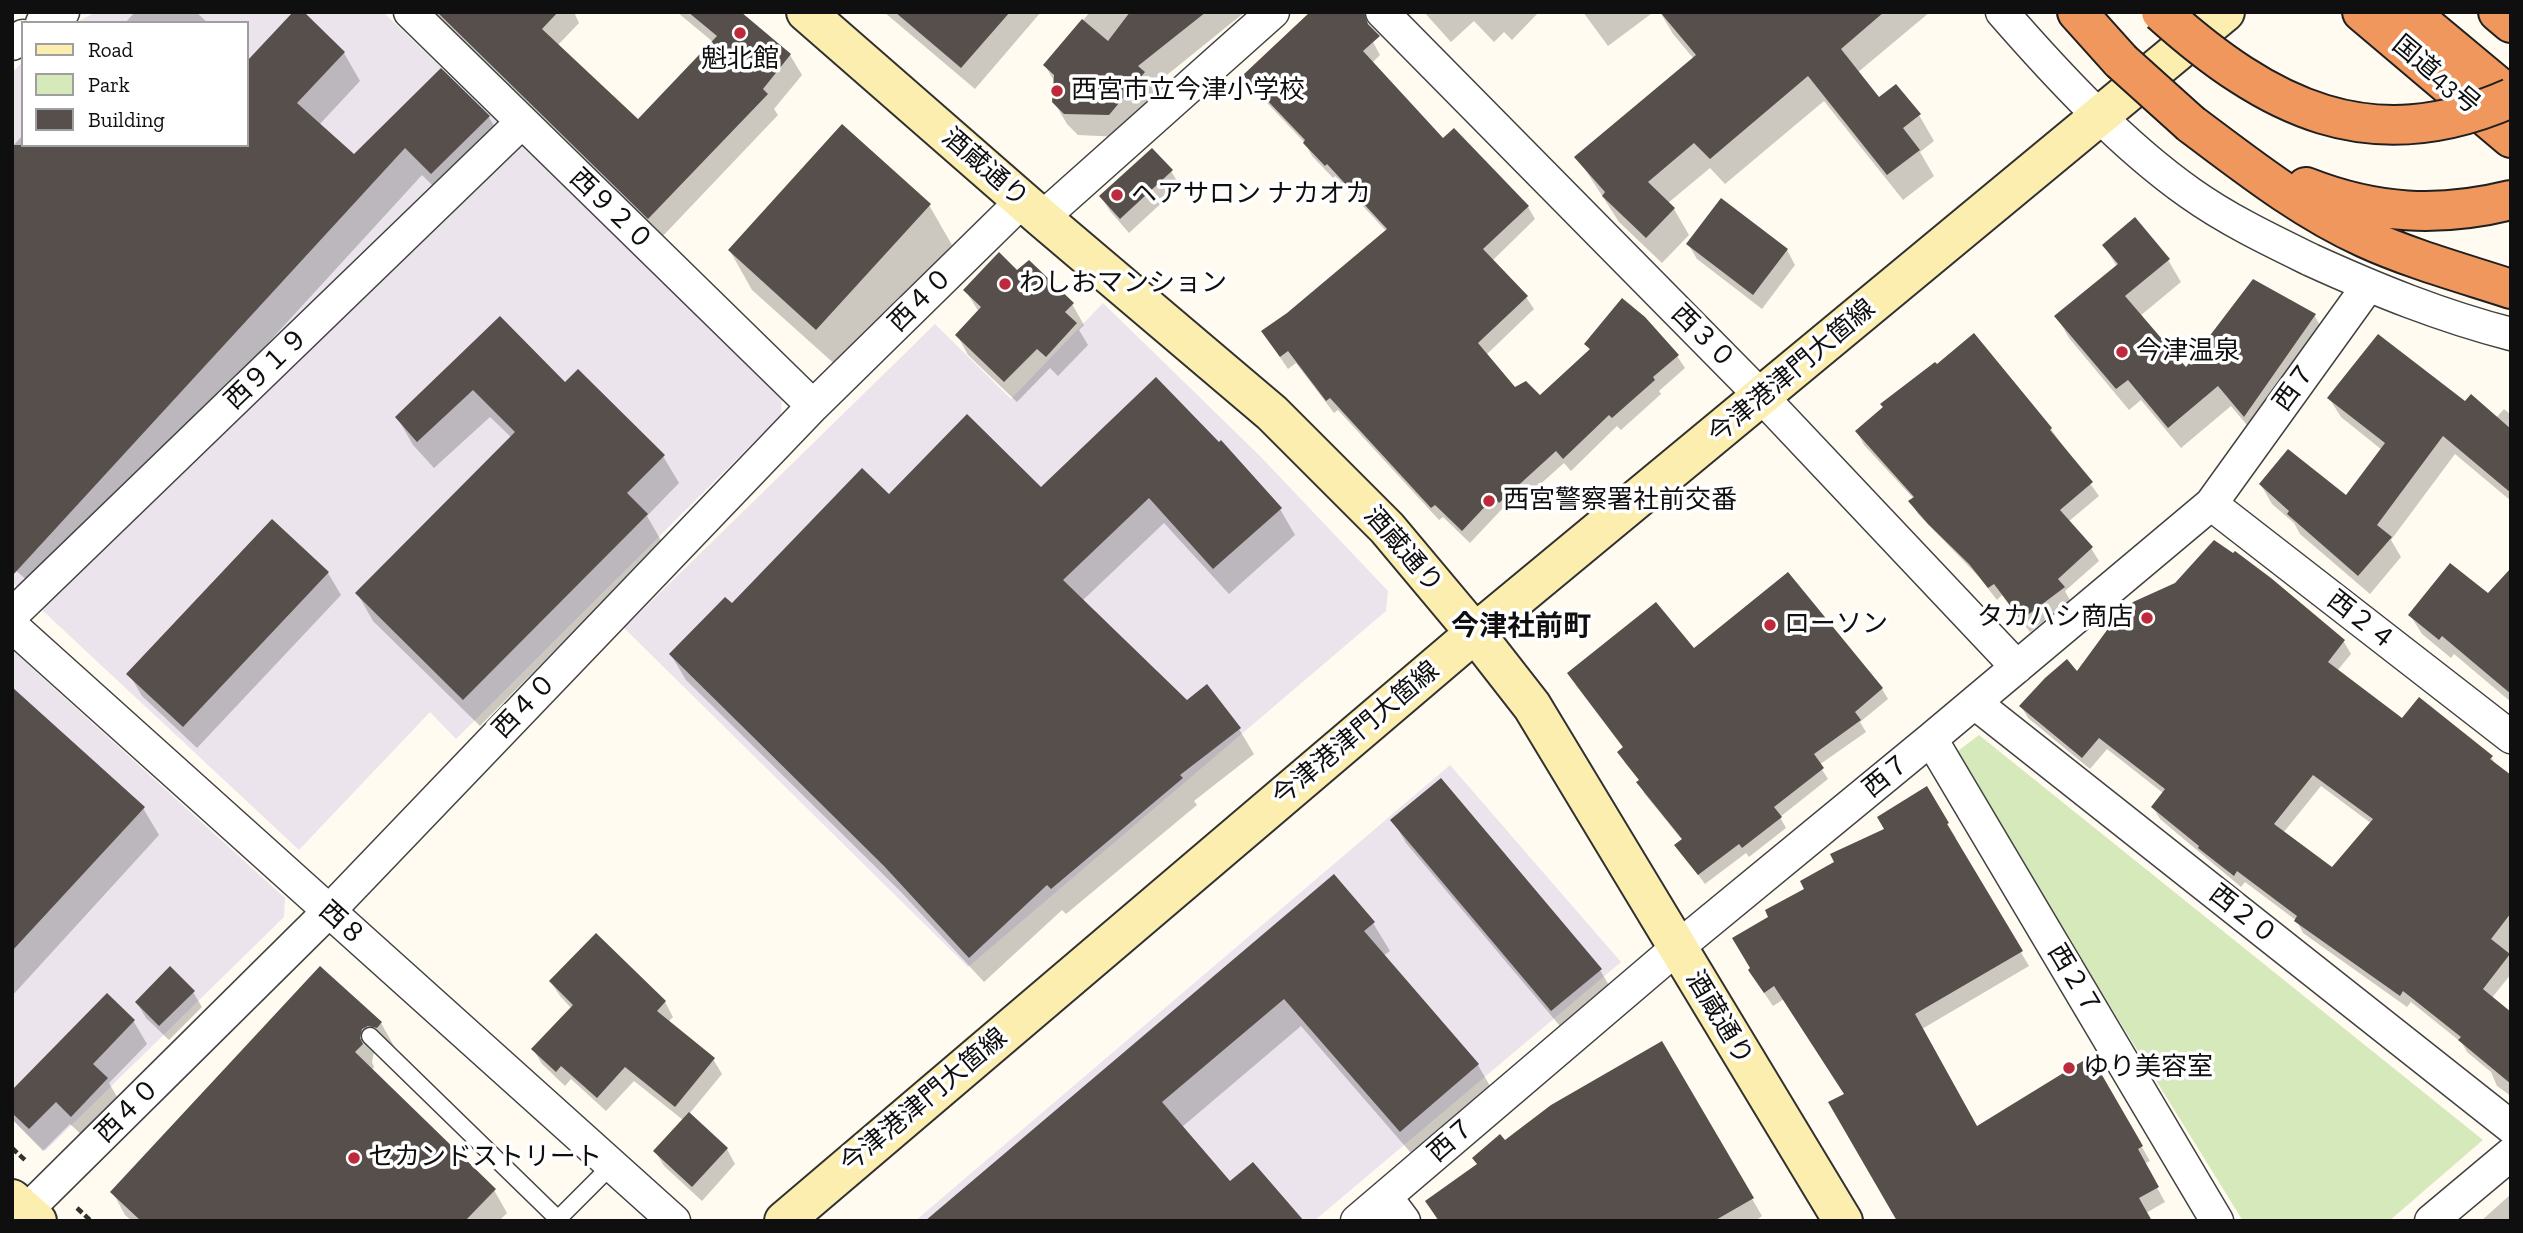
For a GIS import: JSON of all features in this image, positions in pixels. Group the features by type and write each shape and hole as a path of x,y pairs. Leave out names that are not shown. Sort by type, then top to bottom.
{"highway":[{"path":"2077,12 2121,61 2190,124 2288,194 2337,225 2390,248 2511,289"},
{"path":"2094,12 2121,61"},
{"path":"2161,12 2208,51 2267,92 2314,113 2337,119 2385,125 2427,122 2486,109 2511,98 2409,12"},
{"name":"国道43号","path":"2362,12 2511,138"},
{"path":"2498,12 2511,23"},
{"path":"2190,124 2288,180 2325,195 2378,209 2423,212 2458,210 2511,200"}],"main road":[{"name":"酒蔵通り","path":"806,12 1272,413 1387,528 1532,706 1843,1221"},
{"name":"今津港津門大箇線","path":"783,1221 1475,634 2225,12"}],"street":[{"path":"44,21 64,12"},
{"name":"西９２０","path":"410,12 813,406"},
{"name":"西４０","path":"25,1210 328,912 813,406 1032,209 1273,12"},
{"name":"西３０","path":"1382,12 1762,397 2017,667"},
{"path":"2002,12 2100,116 2143,156 2190,193 2268,239 2368,286 2461,321 2511,334"},
{"name":"西９１９","path":"12,615 521,123"},
{"name":"西７","path":"1357,1221 1395,1209 1677,948 2211,505 2368,286"},
{"name":"西２４","path":"2211,505 2511,737"},
{"name":"西８","path":"12,625 674,1221"},
{"name":"西２０","path":"1975,703 2511,1127"},
{"name":"西２７","path":"1931,739 2217,1221"},
{"path":"2431,1221 2511,1154"}],"lane":[{"path":"370,1036 559,1220 612,1165"}],"shaded area":[{"path":"96,12 383,12 782,394 781,415 456,739 430,712 299,850 12,582 12,73 21,63 21,147 248,147 248,21 79,21"},
{"path":"1103,303 1260,456 1388,591 1386,611 968,967 624,628 935,324 1011,399"},
{"path":"12,650 285,898 284,917 45,1151 12,1120"},
{"path":"1450,765 1621,962 1314,1221 915,1221"}],"green space":[{"path":"1979,735 2483,1140 2389,1221 2243,1221 1954,754"}],"building":[{"path":"293,12 304,12 345,52 297,103 354,154 441,68 490,116 431,174 405,148 12,576 12,145 248,147 248,60"},
{"path":"437,12 558,12 542,29 638,119 717,36 688,12 741,12 791,54 763,89 768,94 648,219"},
{"path":"895,12 1010,12 961,68"},
{"path":"1130,12 1206,12 1138,66 1145,72 1109,115 1064,114 1052,102 1054,75 1043,65 1082,19 1108,41"},
{"path":"1310,12 1364,12 1368,24 1380,36 1363,51 1443,138 1454,128 1529,206 1483,249 1528,296 1478,343 1515,387 1526,381 1540,395 1590,349 1584,344 1622,298 1645,317 1679,355 1653,377 1655,380 1612,418 1609,415 1563,459 1556,451 1499,503 1494,497 1462,531 1435,505 1431,508 1330,398 1326,401 1288,351 1280,357 1261,331 1287,313 1387,229 1327,164 1325,166 1303,143 1305,140 1243,75"},
{"path":"1660,12 1884,12 1841,49 1879,97 1896,84 1921,114 1903,128 1920,150 1887,175 1808,76 1710,159 1694,143 1648,182 1675,208 1646,238 1602,196 1605,192 1574,157 1696,55"},
{"path":"842,124 931,204 816,330 728,250"},
{"path":"1152,148 1173,170 1120,219 1099,196"},
{"path":"1721,198 1788,249 1753,295 1686,244"},
{"path":"2135,217 2170,259 2125,296 2186,367 2253,279 2316,314 2244,417 2218,386 2168,428 2128,380 2116,389 2054,316 2118,264 2102,245"},
{"path":"999,252 1017,270 1029,260 1074,303 1065,312 1077,323 1046,357 1037,349 1004,382 955,335 981,307 963,290"},
{"path":"500,316 565,382 578,369 665,455 627,493 648,514 463,700 355,593 515,432 473,390 417,442 395,417"},
{"path":"1974,333 2093,482 2060,510 2093,547 2058,579 2065,587 2021,620 1994,584 1988,588 1969,564 1928,524 1908,501 1914,497 1855,431 1883,407 1880,404 1935,362 1937,364"},
{"path":"2378,334 2465,401 2471,394 2511,429 2511,493 2443,436 2377,525 2392,537 2358,576 2287,514 2289,511 2259,484 2288,449 2346,495 2385,443 2327,398"},
{"path":"1156,377 1219,442 1221,440 1282,508 1213,569 1149,498 1063,580 1187,700 1207,684 1241,728 1180,775 1183,778 1051,889 1047,885 969,958 884,866 669,654 725,597 732,603 862,468 889,494 967,414 1041,487"},
{"path":"272,519 329,572 183,727 126,674"},
{"path":"2214,540 2233,553 2235,551 2345,640 2328,662 2402,718 2419,697 2493,756 2490,759 2511,775 2511,913 2491,939 2510,954 2483,989 2511,1012 2511,1084 2458,1040 2461,1037 2403,991 2400,996 2294,921 2297,916 2237,871 2234,876 2198,848 2199,846 2151,807 2165,789 2099,738 2082,758 2019,706 2067,659 2077,671 2110,626 2113,628 2133,602 2175,583","holes":["2313,775 2373,819 2332,867 2274,824"]},
{"path":"2450,563 2488,593 2511,568 2511,694 2442,636 2439,640 2408,615"},
{"path":"1788,572 1883,688 1855,712 1861,720 1814,754 1824,768 1774,807 1782,817 1742,848 1739,844 1698,875 1674,845 1682,839 1636,782 1639,780 1617,752 1623,747 1567,673 1656,602 1694,648"},
{"path":"12,687 145,807 12,951"},
{"path":"1441,778 1602,969 1551,1011 1390,820"},
{"path":"1927,786 2023,951 1915,1014 1977,1126 2091,1056 2143,1146 2138,1149 2159,1187 2139,1198 2152,1221 1897,1221 1828,1102 1844,1094 1774,986 1764,993 1748,970 1750,968 1732,938 1768,917 1765,910 1804,889 1800,881 1834,862 1830,854 1884,829 1877,817"},
{"path":"1334,874 1375,922 1364,931 1479,1064 1400,1132 1284,999 1162,1102 1230,1181 1253,1162 1304,1221 925,1221"},
{"path":"596,933 666,1001 657,1011 715,1058 675,1107 625,1067 597,1098 561,1066 556,1072 531,1049 573,1005 549,981"},
{"path":"170,966 195,991 159,1026 135,1002"},
{"path":"320,966 382,1022 377,1028 368,1026 362,1029 360,1038 363,1044 355,1052 496,1189 465,1221 141,1221 110,1192"},
{"path":"107,993 135,1020 93,1064 108,1078 71,1117 56,1102 29,1129 12,1113 12,1090"},
{"path":"1662,1041 1754,1198 1714,1221 1439,1221 1425,1201 1477,1164 1472,1158 1500,1134 1505,1140 1551,1105"},
{"path":"689,1112 728,1148 692,1187 653,1151"}],"place":[{"name":"魁北館","path":"740,33"},
{"name":"西宮市立今津小学校","path":"1057,91"},
{"name":"ヘアサロン ナカオカ","path":"1117,195"},
{"name":"わしおマンション","path":"1005,284"},
{"name":"今津温泉","path":"2122,352"},
{"name":"西宮警察署社前交番","path":"1489,501"},
{"name":"タカハシ商店","path":"2147,618"},
{"name":"ローソン","path":"1770,625"},
{"name":"ゆり美容室","path":"2069,1068"},
{"name":"セカンドストリート","path":"354,1158"}],"district":[{"name":"今津社前町","path":"1521,627"}]}
